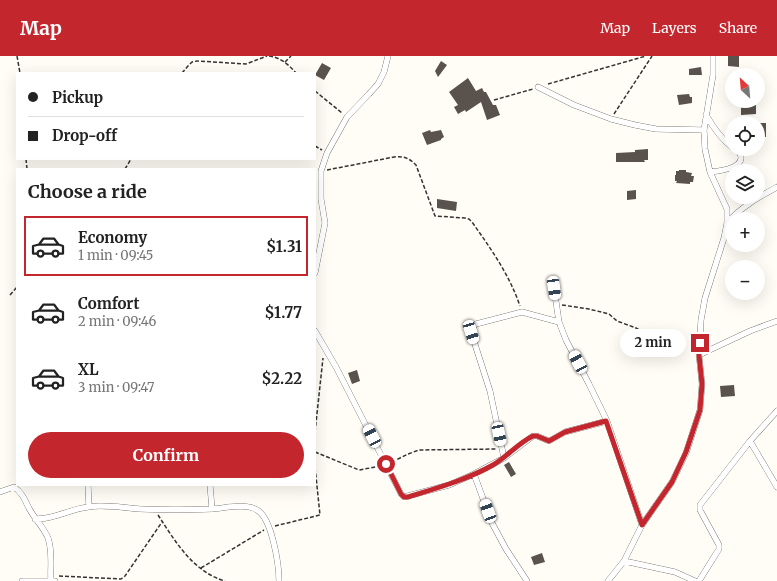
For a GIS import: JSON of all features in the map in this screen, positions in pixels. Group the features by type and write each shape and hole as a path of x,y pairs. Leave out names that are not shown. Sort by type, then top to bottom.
{"street":[{"path":"316,268 325,223 321,199 321,171 328,153 347,116 378,84 384,72 388,56"},
{"path":"713,56 714,75 704,130 705,149 710,172 727,212"},
{"path":"538,87 574,105 611,119 656,129 704,130"},
{"path":"706,115 717,132 725,140"},
{"path":"710,172 736,166 739,163 740,156"},
{"path":"736,212 777,187"},
{"path":"608,581 624,561 642,525 672,482 686,452 700,410 702,384 699,355 701,320 705,298 725,234"},
{"path":"554,288 559,322 566,340 590,384 606,421 642,525"},
{"path":"504,458 490,390 471,332 472,327 476,324 522,312 559,322"},
{"path":"699,355 750,331 777,321"},
{"path":"316,333 336,367 401,494 404,497 449,485 474,474 504,458 533,436 549,441 565,432 606,421"},
{"path":"624,561 675,572 697,581 719,549 719,545 700,510 700,505 750,441 777,410"},
{"path":"750,441 777,487"},
{"path":"474,474 492,523 506,549 527,581"},
{"path":"88,486 89,507"},
{"path":"210,486 212,509"},
{"path":"0,492 14,488 21,491 35,519 48,538 52,564 52,579 22,581"},
{"path":"35,519 42,519 70,510 89,507 154,510 247,507 258,510 270,527 279,581"}],"path":[{"path":"17,56 20,72"},
{"path":"183,72 192,62 197,61 246,64 268,56 274,56 285,62 295,72"},
{"path":"285,62 291,56"},
{"path":"494,100 646,56"},
{"path":"611,119 652,56"},
{"path":"316,92 347,116"},
{"path":"321,171 394,157 402,156 410,159 416,165 435,216 465,218 472,222 502,265 514,288 522,312"},
{"path":"10,295 16,288"},
{"path":"556,304 589,309 609,314 617,321 636,328 646,334"},
{"path":"316,423 324,348"},
{"path":"316,452 359,470 386,464 419,450 502,449"},
{"path":"201,568 270,527 320,515 316,476"},
{"path":"154,510 181,549 214,578 225,581"},
{"path":"52,579 121,579 125,576 162,522"}],"building":[{"path":"728,56 739,56 739,67 728,66"},
{"path":"441,61 447,65 438,77 435,71"},
{"path":"322,63 331,68 324,80 316,76"},
{"path":"701,67 702,75 689,75 689,69"},
{"path":"468,78 476,91 482,88 484,92 486,92 493,105 496,105 500,115 487,120 481,102 466,112 465,110 458,114 454,107 458,105 449,92"},
{"path":"689,94 690,97 692,97 692,103 679,105 677,95"},
{"path":"741,108 756,108 756,114 741,115"},
{"path":"765,123 766,123 765,137"},
{"path":"430,130 431,132 441,130 444,137 441,140 427,145 422,133"},
{"path":"648,149 648,160 644,160 645,162 616,162 616,153 635,152 635,150"},
{"path":"686,170 686,172 692,173 691,176 694,176 693,182 690,182 690,184 676,183 677,181 675,181 675,175 676,171"},
{"path":"636,190 636,199 627,200 627,191"},
{"path":"437,199 457,202 456,211 437,208"},
{"path":"357,370 360,381 352,384 348,373"},
{"path":"734,385 735,396 721,397 720,386"},
{"path":"509,462 516,474 511,477 504,465"},
{"path":"542,553 545,562 534,565 531,557"}],"route":[{"path":"386,464 401,494 404,497 408,497 449,485 483,470 504,458 533,436 549,441 565,432 606,421 642,525 672,482 686,452 700,410 702,384 699,355 700,343"}]}
